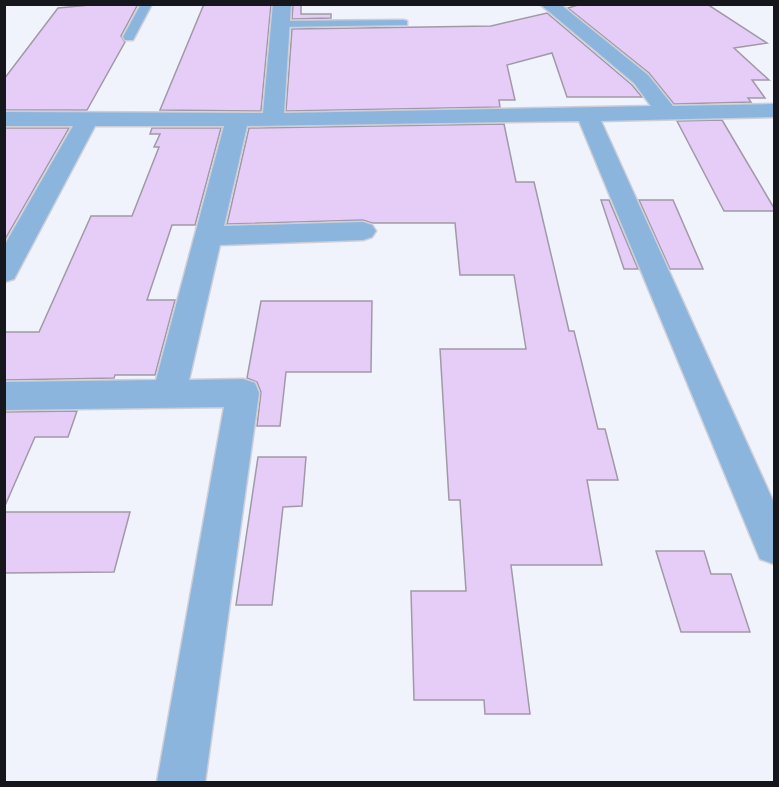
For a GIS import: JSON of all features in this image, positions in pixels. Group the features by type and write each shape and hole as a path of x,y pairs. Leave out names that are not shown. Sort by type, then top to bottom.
{"street":[{"path":"554,5 641,79 667,112"},
{"path":"273,120 280,14"},
{"path":"4,119 273,120 774,110"},
{"path":"587,115 644,242 701,382 774,545"},
{"path":"4,272 87,120"},
{"path":"169,394 237,120"},
{"path":"208,236 363,231"},
{"path":"4,396 243,393 181,783"}],"lane":[{"path":"129,37 147,4"},
{"path":"280,14 403,23"}],"building":[{"path":"101,4 138,4 121,36 125,42 87,110 4,110 4,79 58,8"},
{"path":"204,4 271,4 261,111 160,110"},
{"path":"293,4 301,4 301,14 331,14 331,18 292,19"},
{"path":"581,4 707,4 767,43 734,48 769,80 752,80 765,98 748,98 751,102 674,104 649,73 568,8"},
{"path":"547,13 632,85 642,97 567,97 552,53 507,65 515,100 499,100 500,107 286,111 292,29 491,26"},
{"path":"722,120 774,211 724,211 677,121"},
{"path":"504,124 516,182 534,182 569,331 574,331 598,429 605,429 618,480 587,480 602,565 511,565 530,714 485,714 484,700 414,700 411,591 466,591 460,500 449,500 440,349 526,349 514,275 460,275 455,223 372,223 363,220 227,224 249,128"},
{"path":"4,128 69,128 4,241"},
{"path":"152,128 221,128 195,225 172,225 147,300 175,300 155,375 4,380 4,332 39,332 91,216 132,216 159,147 154,147 160,134 150,134"},
{"path":"601,200 609,200 638,269 624,269"},
{"path":"639,200 673,200 703,269 670,269"},
{"path":"261,301 372,301 371,372 286,372 280,426 257,426 261,392 257,382 247,378"},
{"path":"77,411 68,437 35,437 4,508 4,412"},
{"path":"258,457 306,457 302,506 283,507 272,605 236,605"},
{"path":"4,512 130,512 114,572 4,573"},
{"path":"656,551 704,551 711,574 731,574 750,632 681,632"}]}
